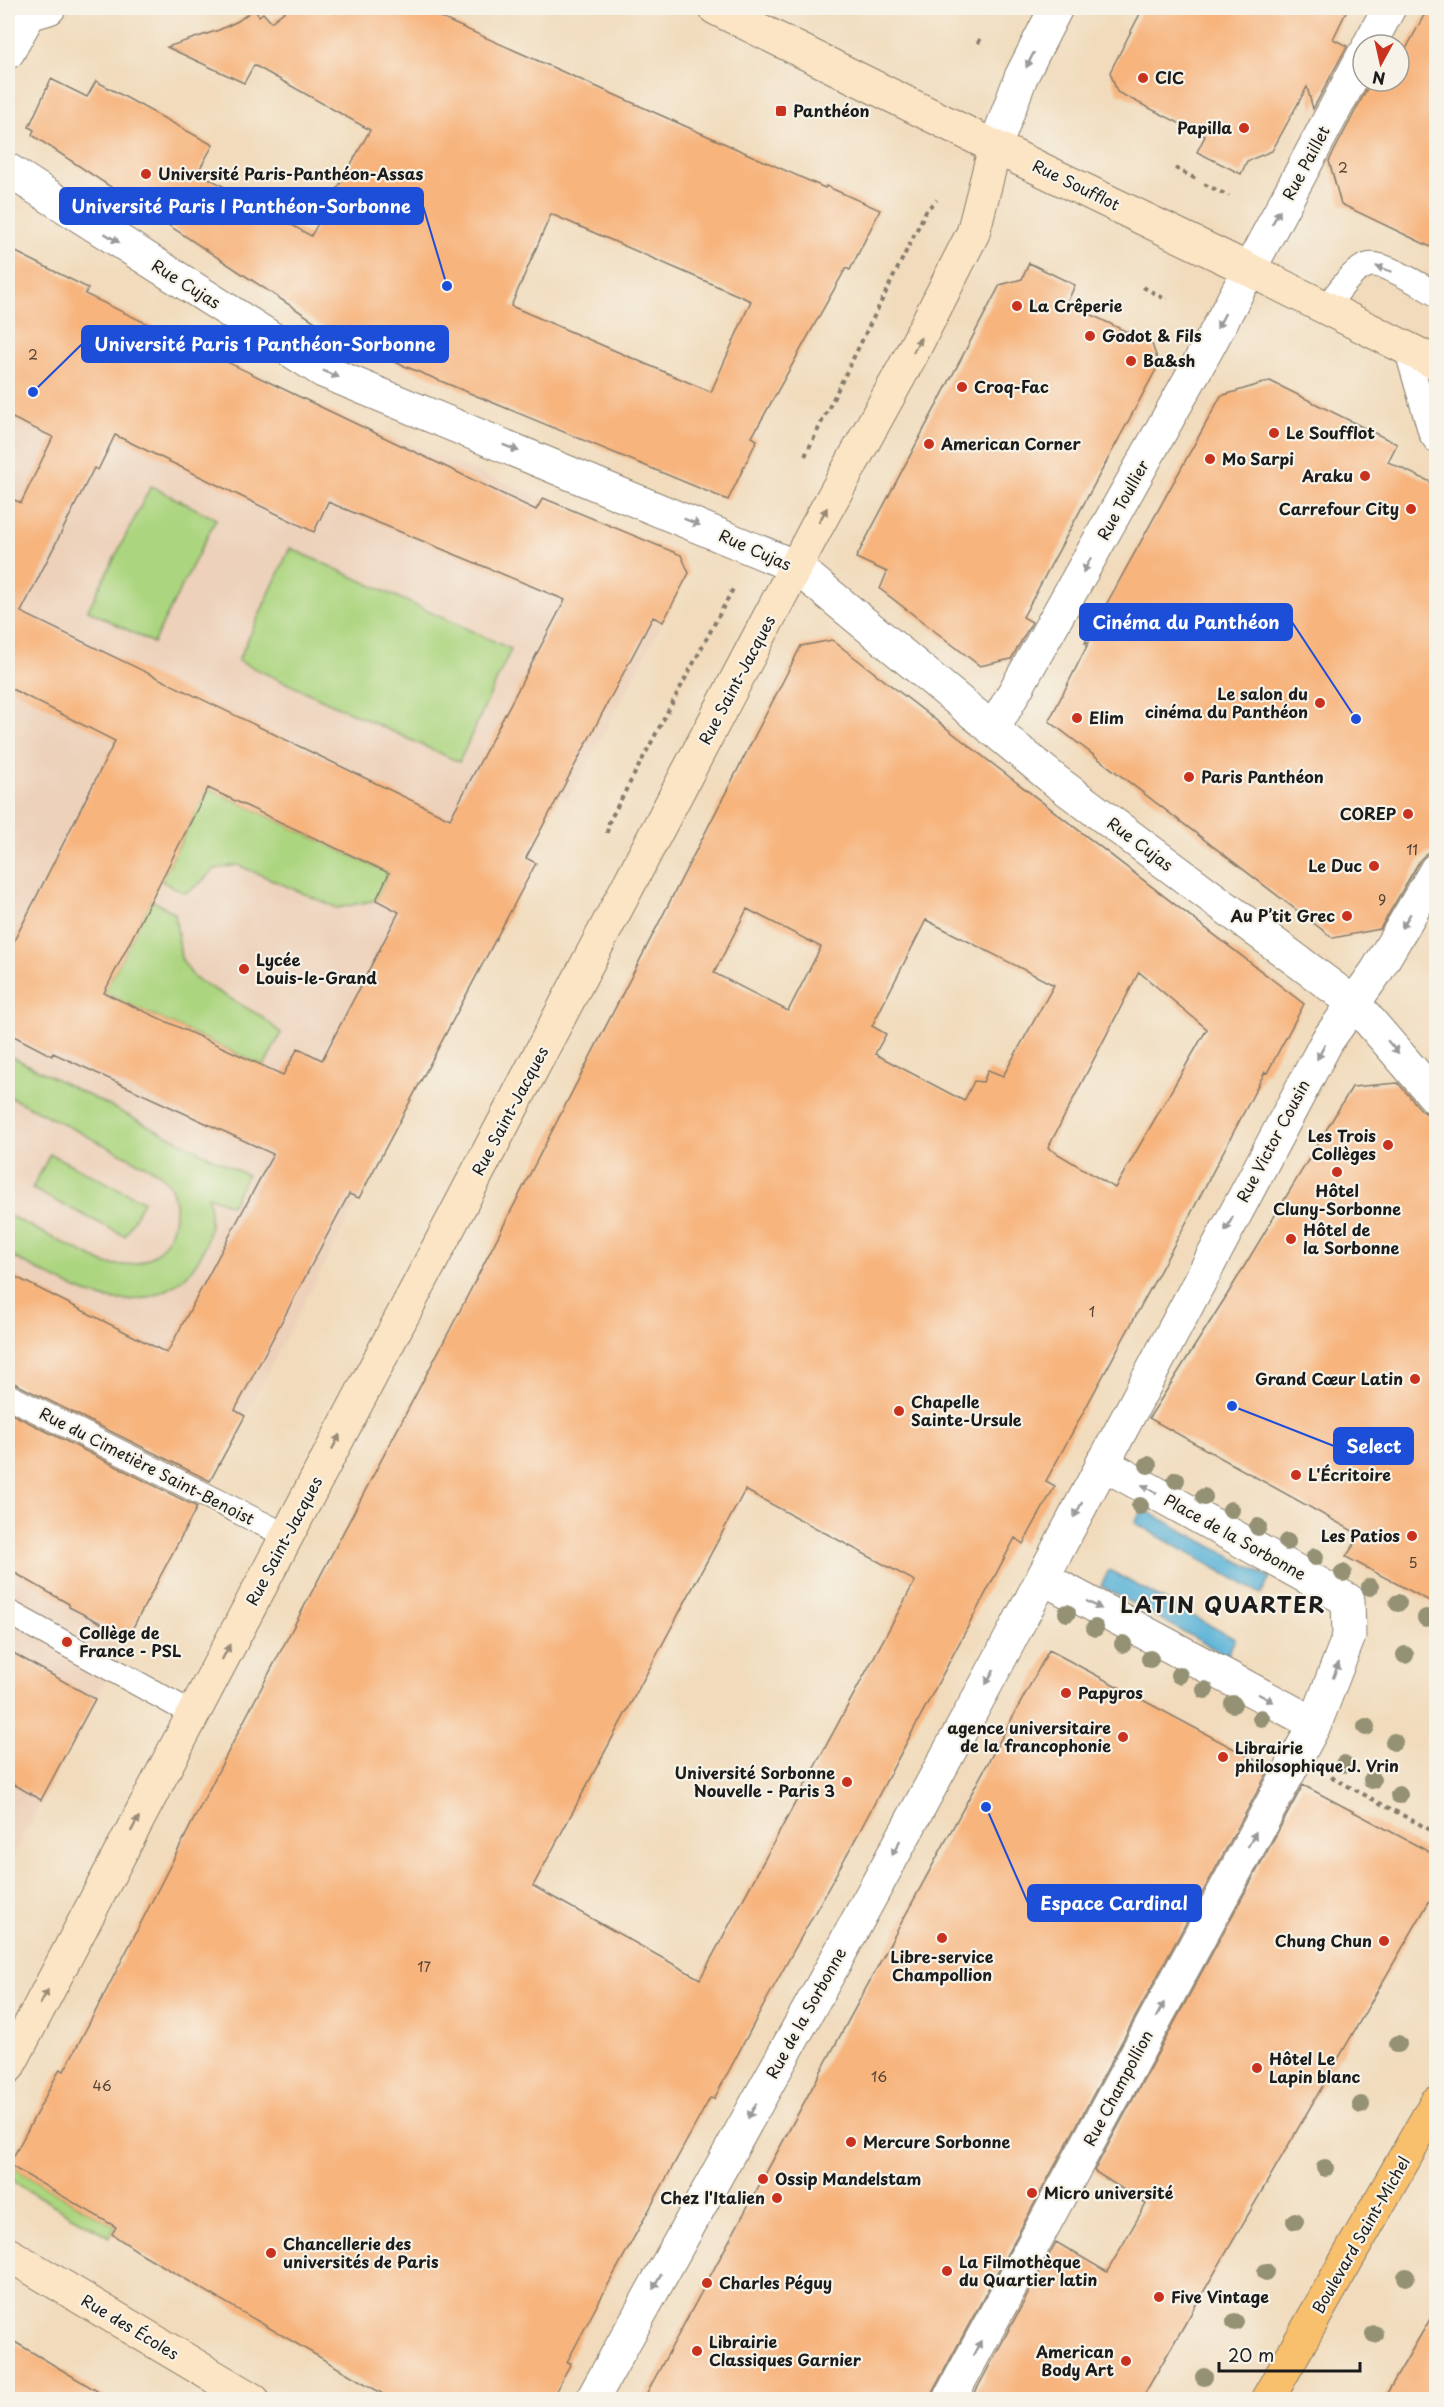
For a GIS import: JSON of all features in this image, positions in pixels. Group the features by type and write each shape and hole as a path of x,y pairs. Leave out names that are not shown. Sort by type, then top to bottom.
{"main road":[{"name":"Rue Soufflot","path":"715,8 1437,363"},
{"name":"Rue Saint-Jacques","path":"12,2049 193,1714 796,567 910,357 973,233 994,147"},
{"name":"Boulevard Saint-Michel","path":"1267,2400 1437,2103"},
{"name":"Rue des Écoles","path":"8,2254 220,2391 253,2400"}],"street":[{"path":"8,52 29,14 49,8"},
{"name":"Rue Saint-Jacques","path":"994,147 1021,76 1056,8"},
{"path":"1375,33 1389,8"},
{"name":"Rue Paillet","path":"1248,269 1351,78"},
{"name":"Rue Cujas","path":"8,170 323,371 796,567 1067,789 1354,1003 1437,1098"},
{"name":"Rue Toullier","path":"993,730 1196,367 1248,269"},
{"name":"Rue Victor Cousin","path":"1102,1463 1327,1041 1376,972 1437,870"},
{"path":"1102,1463 1042,1578 1315,1724"},
{"name":"Place de la Sorbonne","path":"1102,1463 1348,1600 1349,1636 1315,1724 1286,1776"},
{"name":"Rue de la Sorbonne","path":"592,2400 835,1962 1042,1578"},
{"name":"Rue Champollion","path":"949,2400 1286,1776"}],"lane":[{"path":"1326,307 1356,273 1369,265 1382,266 1437,294"},
{"path":"1406,348 1431,434 1437,441"},
{"name":"Rue du Cimetière Saint-Benoist","path":"8,1396 287,1536"},
{"path":"8,1612 193,1714"}],"path":[{"path":"978,43 981,38"},
{"path":"1175,168 1198,180"},
{"path":"1204,183 1229,196"},
{"path":"800,466 927,209 944,194"},
{"path":"1143,287 1167,300"},
{"path":"1330,1777 1437,1833"}],"shaded area":[{"name":"Lycée Louis-le-Grand","path":"8,248 90,289 87,294 322,408 681,555 689,573 568,800 559,796 538,835 547,840 536,863 215,1472 8,1368"},
{"name":"Collège de France - PSL","path":"8,1417 196,1510 8,1866"}],"green space":[{"path":"151,486 216,519 153,643 88,610"},
{"path":"290,548 511,649 459,762 238,661"},
{"path":"208,788 389,873 376,900 337,908 238,865 215,869 198,885 185,893 161,881"},
{"path":"151,900 175,913 181,958 194,978 261,1016 281,1033 264,1066 104,993"},
{"path":"8,1055 247,1175 231,1205 208,1196 210,1224 205,1246 196,1264 182,1279 166,1290 148,1297 128,1300 107,1299 66,1285 8,1254 8,1215 105,1264 138,1263 158,1251 165,1242 171,1232 175,1209 170,1186 158,1172 8,1096"},
{"path":"50,1154 143,1201 125,1236 32,1189"},
{"path":"11,2166 116,2227 109,2237 15,2183 9,2173"}],"water":[{"path":"1143,1509 1270,1578 1261,1594 1135,1523"},
{"path":"1109,1570 1235,1639 1227,1656 1101,1586"}],"building":[{"path":"289,8 326,8 336,13 338,8 419,8 825,188 826,186 880,210 850,270 846,268 752,437 757,440 728,500 344,341 32,135 34,130 29,127 51,79 87,97 96,81 213,145 198,172 311,236 370,130 254,65 244,83 167,47 219,30 238,21 254,9 259,16 263,13 271,22","holes":["551,214 751,301 711,392 511,306"]},
{"path":"1143,8 1348,8 1333,39 1347,46 1313,109 1307,87 1272,151 1247,161 1241,174 1197,152 1205,136 1117,92 1110,72"},
{"path":"1428,8 1437,8 1437,250 1341,204 1329,161 1365,93 1411,93 1411,40"},
{"path":"8,248 88,288 85,294 536,510 543,498 681,555 689,573 663,622 653,617 526,858 536,863 359,1198 349,1194 235,1410 245,1416 210,1481 8,1382 8,1273 167,1353 273,1154 53,1053 52,1056 8,1033 8,953 115,741 8,687 8,497 21,503 53,437 8,416","holes":["115,435 314,532 328,502 565,600 450,819 21,612 94,468 98,470","208,788 389,873 376,900 399,912 322,1060 298,1048 283,1075 104,993"]},
{"path":"1029,263 1075,285 1067,303 1152,344 1159,364 1023,617 1032,622 1011,659 980,666 880,589 887,572 856,558 1000,285 1022,279"},
{"path":"1270,381 1397,444 1388,462 1437,485 1437,851 1427,853 1420,860 1380,929 1333,938 1049,721 1089,642 1085,643 1221,396"},
{"path":"832,640 1304,1004 1267,1073 1265,1072 1046,1481 1055,1486 1023,1544 1015,1538 714,2099 710,2098 596,2307 567,2362 571,2363 551,2400 393,2400 139,2252 112,2234 116,2227 9,2165 60,2069 64,2071 102,1999 247,1715 454,1322 801,646","holes":["747,909 821,947 788,1011 714,973","926,920 1054,985 1003,1076 988,1070 983,1082 974,1081 964,1101 875,1054 886,1034 872,1026","1139,972 1207,1029 1115,1188 1048,1148","745,1490 915,1581 700,1979 533,1886"]},
{"path":"1398,1083 1422,1111 1437,1116 1437,1605 1346,1557 1360,1535 1149,1418 1227,1295 1352,1087"},
{"path":"8,1412 197,1507 128,1637 69,1607 69,1604 8,1569"},
{"path":"8,1650 95,1699 41,1800 8,1781"},
{"path":"1049,1650 1270,1768 930,2400 643,2400"},
{"path":"1303,1785 1437,1856 1437,1888 1141,2400 971,2400 1056,2242 1107,2272 1146,2204 1094,2171"},
{"path":"1437,2307 1437,2400 1383,2400"},
{"path":"8,2338 42,2358 112,2400 8,2400"}],"place":[{"name":"CIC","path":"1143,78"},
{"name":"Panthéon","path":"781,111"},
{"name":"Papilla","path":"1244,128"},
{"name":"Université Paris-Panthéon-Assas","path":"146,174"},
{"name":"Université Paris I Panthéon-Sorbonne","path":"447,286"},
{"name":"La Crêperie","path":"1017,306"},
{"name":"Godot & Fils","path":"1090,336"},
{"name":"Ba&sh","path":"1131,361"},
{"name":"Croq-Fac","path":"962,387"},
{"name":"Université Paris 1 Panthéon-Sorbonne","path":"33,392"},
{"name":"Le Soufflot","path":"1274,433"},
{"name":"American Corner","path":"929,444"},
{"name":"Mo Sarpi","path":"1210,459"},
{"name":"Araku","path":"1365,476"},
{"name":"Carrefour City","path":"1411,509"},
{"name":"Le salon du cinéma du Panthéon","path":"1320,703"},
{"name":"Elim","path":"1077,718"},
{"name":"Cinéma du Panthéon","path":"1356,719"},
{"name":"Paris Panthéon","path":"1189,777"},
{"name":"COREP","path":"1408,814"},
{"name":"Le Duc","path":"1374,866"},
{"name":"Au P’tit Grec","path":"1347,916"},
{"name":"Lycée Louis-le-Grand","path":"244,969"},
{"name":"Les Trois Collèges","path":"1388,1145"},
{"name":"Hôtel Cluny-Sorbonne","path":"1337,1172"},
{"name":"Hôtel de la Sorbonne","path":"1291,1239"},
{"name":"Grand Cœur Latin","path":"1415,1379"},
{"name":"Select","path":"1232,1406"},
{"name":"Chapelle Sainte-Ursule","path":"899,1411"},
{"name":"L'Écritoire","path":"1296,1475"},
{"name":"Les Patios","path":"1412,1536"},
{"name":"Collège de France - PSL","path":"67,1642"},
{"name":"Papyros","path":"1066,1693"},
{"name":"agence universitaire de la francophonie","path":"1123,1737"},
{"name":"Librairie philosophique J. Vrin","path":"1223,1757"},
{"name":"Université Sorbonne Nouvelle - Paris 3","path":"847,1782"},
{"name":"Espace Cardinal","path":"986,1807"},
{"name":"Libre-service Champollion","path":"942,1938"},
{"name":"Chung Chun","path":"1384,1941"},
{"name":"Hôtel Le Lapin blanc","path":"1257,2068"},
{"name":"Mercure Sorbonne","path":"851,2142"},
{"name":"Ossip Mandelstam","path":"763,2179"},
{"name":"Micro université","path":"1032,2193"},
{"name":"Chez l'Italien","path":"777,2198"},
{"name":"Chancellerie des universités de Paris","path":"271,2253"},
{"name":"La Filmothèque du Quartier latin","path":"947,2271"},
{"name":"Charles Péguy","path":"707,2283"},
{"name":"Five Vintage","path":"1159,2297"},
{"name":"Librairie Classiques Garnier","path":"697,2351"},
{"name":"American Body Art","path":"1126,2361"}],"district":[{"name":"LATIN QUARTER","path":"1223,1605"}]}
